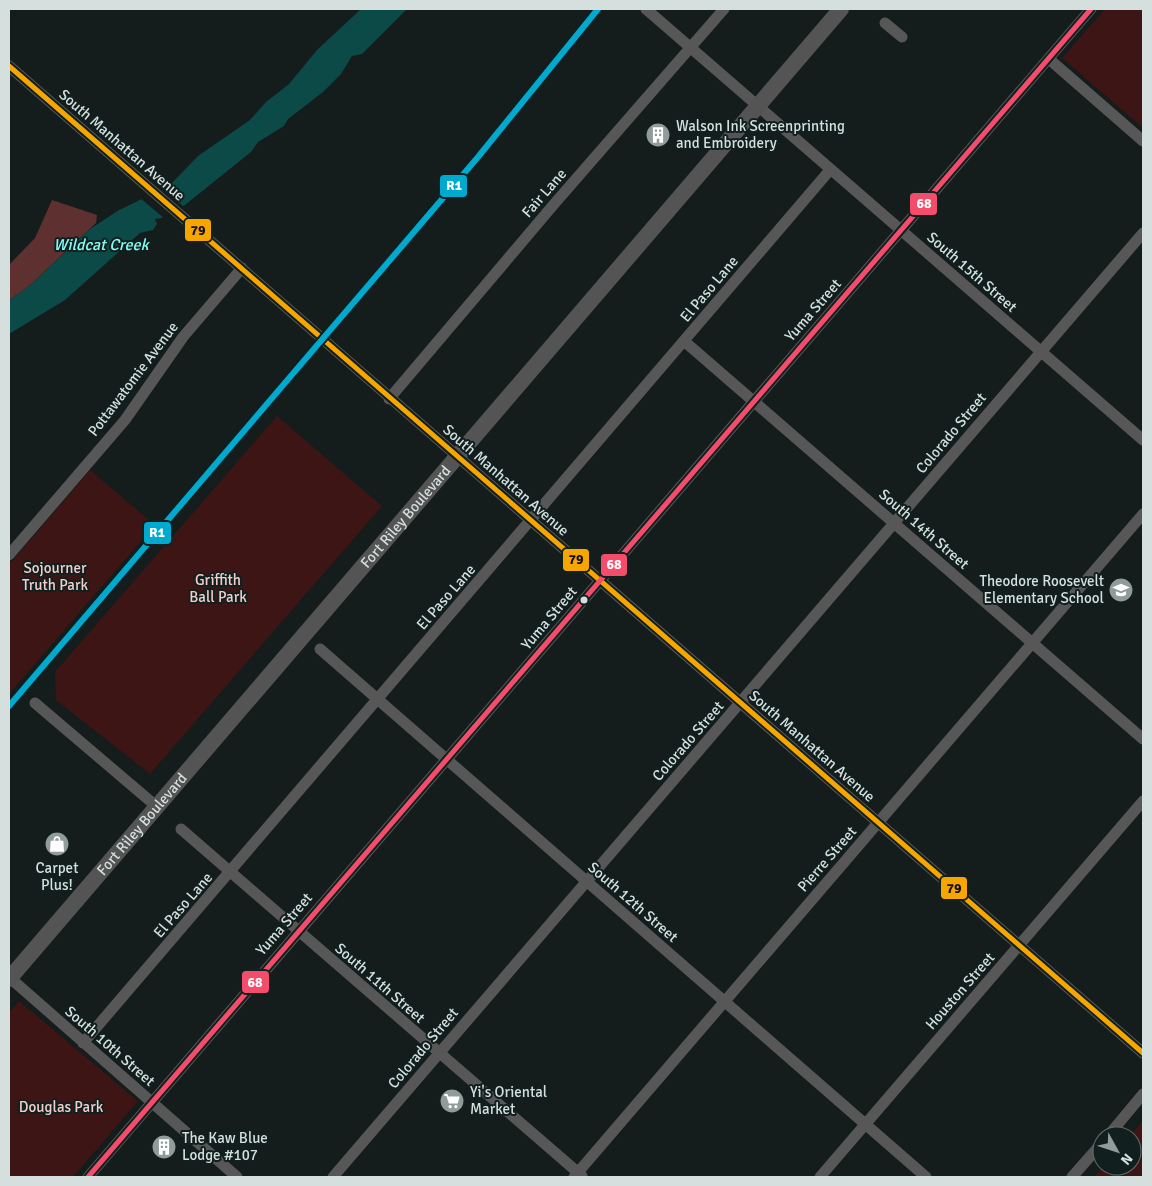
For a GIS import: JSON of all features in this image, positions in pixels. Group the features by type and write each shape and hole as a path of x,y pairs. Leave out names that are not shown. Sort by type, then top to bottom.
{"highway":[{"name":"Fort Riley Boulevard","path":"9,978 841,9"}],"street":[{"name":"South 15th Street","path":"646,9 1143,440"},
{"name":"Fair Lane","path":"389,399 555,202 724,9"},
{"name":"Yuma Street","path":"88,1177 1091,9"},
{"path":"885,23 902,37"},
{"path":"1049,59 1143,141"},
{"name":"South Manhattan Avenue","path":"9,66 530,522 1143,1054"},
{"name":"El Paso Lane","path":"84,1043 830,170"},
{"name":"Colorado Street","path":"333,1177 741,704 1143,233"},
{"name":"Pottawatomie Avenue","path":"9,555 124,420 183,337 242,268"},
{"name":"South 14th Street","path":"684,342 1143,739"},
{"name":"Pierre Street","path":"579,1176 725,1001 1143,514"},
{"name":"South 12th Street","path":"320,649 926,1177"},
{"path":"35,703 156,806"},
{"name":"Houston Street","path":"820,1177 1143,801"},
{"name":"South 11th Street","path":"181,829 579,1176"},
{"name":"South 10th Street","path":"9,978 237,1177"},
{"path":"1116,1126 1143,1094"},
{"path":"1072,1177 1092,1154"}],"green space":[{"path":"1105,9 1143,9 1143,128 1062,58"},
{"name":"Griffith Ball Park","path":"277,416 382,506 150,774 56,700 55,672"},
{"name":"Sojourner Truth Park","path":"90,470 155,525 9,694 9,565"},
{"name":"Douglas Park","path":"19,1001 138,1101 73,1177 9,1177 9,1013"},
{"path":"1143,1120 1143,1177 1094,1177 1142,1176 1142,1126 1138,1126"}],"shaded area":[{"path":"52,200 97,215 96,223 28,287 9,300 9,265 35,238"}],"water":[{"name":"Wildcat Creek","path":"361,9 407,9 362,54 352,56 341,74 323,92 288,119 284,126 258,142 251,152 185,205 162,218 155,219 157,224 153,230 140,233 65,300 9,334 9,300 28,287 90,229 119,210 169,186 198,156 250,120 266,102 289,84 317,50"}],"pier":[{"path":"161,187 185,208 165,219 140,198"}],"transit line":[{"name":"R1","path":"9,706 478,157 598,9"},
{"name":"68","path":"88,1177 1091,9"},
{"name":"79","path":"9,66 1143,1053"}],"place":[{"name":"Walson Ink Screenprinting and Embroidery","path":"658,135"},
{"name":"Theodore Roosevelt Elementary School","path":"1121,590"},
{"name":"Carpet Plus!","path":"57,844"},
{"name":"Yi's Oriental Market","path":"452,1101"},
{"name":"The Kaw Blue Lodge #107","path":"164,1147"}]}
